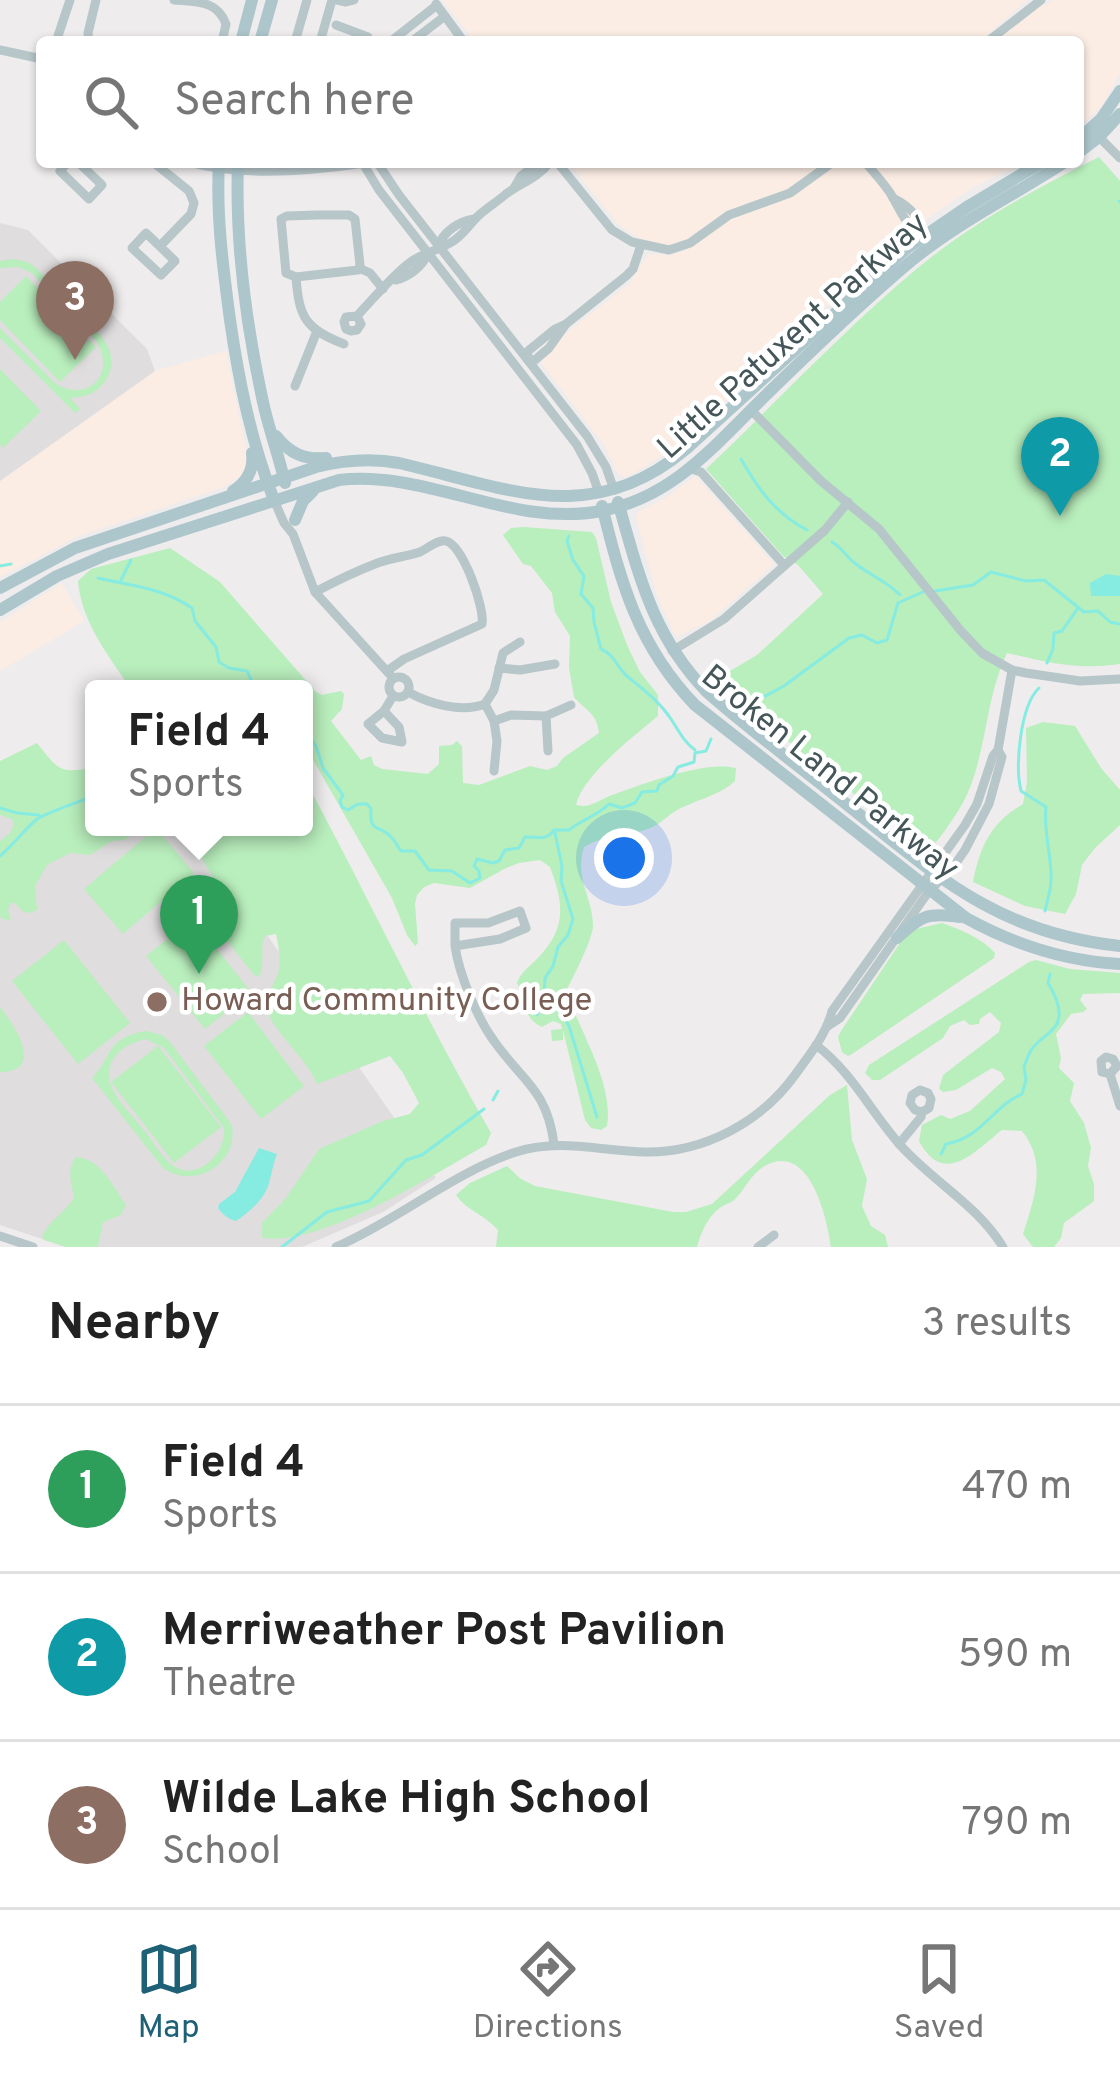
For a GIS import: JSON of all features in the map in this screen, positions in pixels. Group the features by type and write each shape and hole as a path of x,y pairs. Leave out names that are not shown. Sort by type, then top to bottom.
{"main road":[{"path":"243,36 253,0"},
{"path":"262,36 272,0"},
{"path":"1084,138 1096,133 1120,91"},
{"path":"1084,146 1120,114"},
{"path":"219,168 222,265 243,403 268,484 281,498"},
{"path":"238,168 241,266 266,418 284,478 281,498"},
{"name":"Little Patuxent Parkway","path":"0,588 75,548 337,462 381,460 562,498 614,490 673,460 928,240 1033,168"},
{"name":"Little Patuxent Parkway","path":"928,240 1054,168"},
{"name":"Little Patuxent Parkway","path":"0,610 94,560 321,484 380,478 523,512 563,515 619,507 650,496 691,469 752,410 780,372"},
{"path":"717,444 736,419 734,404"},
{"path":"266,418 283,445 302,457 381,460"},
{"path":"190,510 235,490 247,478 253,461 250,428"},
{"path":"294,527 303,501 321,484"},
{"name":"Broken Land Parkway","path":"614,490 646,598 673,651 718,701 937,875 990,909 1030,928 1120,946"},
{"name":"Broken Land Parkway","path":"599,494 637,623 658,662 706,715 966,918 1046,953 1120,964"},
{"path":"897,938 929,915 966,918"}],"street":[{"path":"58,36 70,0"},
{"path":"88,36 96,0"},
{"path":"174,0 204,1 217,8 225,20 224,36"},
{"path":"297,36 308,0"},
{"path":"322,36 334,0 354,0"},
{"path":"995,36 1041,0"},
{"path":"397,36 435,2 460,36"},
{"path":"419,36 445,16"},
{"path":"336,25 363,36"},
{"path":"0,50 36,57"},
{"path":"1096,133 1120,158"},
{"path":"63,168 60,171 89,199 102,185 88,168"},
{"path":"160,168 188,191 194,203 190,214 160,246"},
{"path":"278,168 320,168"},
{"name":"Broken Land Parkway","path":"370,168 379,190 577,445 599,494"},
{"name":"Broken Land Parkway","path":"373,168 597,451 614,490"},
{"path":"514,188 531,168"},
{"path":"358,316 386,287 423,263 441,238 547,168"},
{"path":"559,168 622,237 661,250 678,249 720,219 790,193 825,168"},
{"path":"870,168 912,230 928,240"},
{"path":"361,270 288,276 280,223 287,216 352,217 361,270 386,287"},
{"path":"146,233 160,246 175,261 161,275 132,248 146,233"},
{"path":"527,359 528,351 633,268 641,245"},
{"path":"296,277 300,313 307,323 344,344"},
{"path":"295,386 317,331"},
{"path":"752,410 797,459 886,537 982,653 1012,670 1080,681 1120,679"},
{"path":"691,469 701,472 784,565"},
{"path":"281,498 315,592 390,674 407,680 408,692 393,695 388,688 390,674 404,659 476,629 484,621 473,578 449,543 440,541 315,592"},
{"path":"673,651 715,626 825,530 848,502"},
{"path":"408,692 459,708 484,704 492,695 503,653 520,642"},
{"path":"499,668 555,664"},
{"path":"336,1247 495,1160 533,1147 554,1144 656,1151 712,1139 750,1120 772,1101 817,1045 832,1011 925,888 965,850 989,804 1002,757 998,749 1012,670"},
{"path":"384,711 393,695"},
{"path":"484,704 494,721 497,740 494,771"},
{"path":"494,721 511,715 546,716 571,705"},
{"path":"546,716 548,751"},
{"path":"828,1026 840,1018 897,938 925,888"},
{"path":"455,946 500,939 526,928 520,910 488,922 455,922 455,946 463,978 490,1036 542,1101 554,1144"},
{"path":"817,1045 847,1074 899,1144 973,1208 1004,1247"},
{"path":"1110,1074 1120,1106"},
{"path":"899,1144 922,1112"},
{"path":"758,1247 774,1235"},
{"path":"3,1240 33,1247"}],"shaded area":[{"path":"442,0 1027,0 986,36 470,36"},
{"path":"1054,0 1120,0 1120,73 1101,107 1084,123 1084,36 1002,36"},
{"path":"573,168 817,168 786,190 725,212 689,238 668,246 639,238 619,225"},
{"path":"831,168 1013,168 932,215 674,449 632,474 618,474 605,446 539,360 629,284 648,254 685,251 727,221 797,194"},
{"path":"0,223 28,230 147,349 155,371 0,481"},
{"path":"226,351 248,459 240,477 224,487 79,536 0,577 0,481 155,371"},
{"path":"695,476 774,564 710,621 676,637 657,596 636,517"},
{"path":"62,583 84,621 0,671 0,622"},
{"name":"Howard Community College","path":"0,768 85,821 85,836 198,836 436,1178 383,1212 302,1247 66,1247 0,1225"}],"green space":[{"path":"1099,157 1120,181 1120,664 1076,666 1007,653 971,785 929,851 713,681 757,655 823,594 706,469 919,267 1006,207"},
{"path":"12,259 36,268 86,318 110,352 111,366 104,383 88,395 70,398 80,409 75,413 0,338 0,328 56,384 68,389 79,390 97,381 101,352 32,273 19,267 0,268 0,261"},
{"path":"26,276 96,347 60,382 0,320 0,302"},
{"path":"0,369 41,411 3,448 0,444"},
{"path":"511,528 592,532 627,645 658,695 658,716 599,769 576,805 590,805 691,770 736,768 735,781 729,786 653,827 584,847 582,878 593,926 566,991 605,1092 607,1126 601,1130 591,1128 585,1120 563,1030 563,1040 552,1041 551,1030 562,1029 561,1024 553,1021 542,1027 536,1023 517,983 558,927 560,906 550,867 540,860 519,863 470,888 434,883 424,887 415,904 415,946 313,760 313,689 322,695 344,694 342,709 331,721 361,760 371,756 382,769 428,774 439,764 439,746 457,741 462,746 463,783 479,785 530,766 547,770 599,733 593,717 574,697 570,636 555,612 552,593 503,535"},
{"path":"170,548 220,582 306,680 125,680 90,624 78,581 91,569"},
{"path":"1043,722 1075,726 1120,790 1120,825 1082,865 1076,894 1065,914 1025,906 973,882 989,837 1023,804 1026,728"},
{"path":"37,743 60,768 85,768 85,836 130,836 90,855 70,853 47,865 35,886 37,910 22,911 11,903 11,920 0,916 0,841 14,825 12,819 0,815 0,761"},
{"path":"313,795 491,1133 486,1145 345,1220 287,1238 262,1238 262,1223 286,1198 319,1149 410,1114 419,1103 390,1056 317,1084 267,1010 279,968 276,934 265,936 259,977 254,975 202,909 213,877 188,836 313,836"},
{"path":"147,836 163,836 194,873 123,934 84,889"},
{"path":"193,919 251,992 205,1029 146,956"},
{"path":"942,923 984,943 995,953 994,958 852,1054 842,1052 841,1031 902,940 916,929"},
{"path":"64,940 130,1023 78,1064 12,981"},
{"path":"1036,960 1070,969 1120,973 1120,993 1083,994 1080,1000 1087,1009 1071,1014 1056,1034 1059,1068 1074,1083 1070,1101 1084,1123 1091,1148 1088,1166 1094,1201 1064,1223 1054,1247 1033,1247 1023,1234 1037,1168 1022,1131 1002,1130 970,1155 949,1164 929,1155 919,1141 922,1125 941,1115 950,1119 970,1111 1005,1079 992,1068 956,1090 939,1089 943,1075 999,1032 1001,1023 990,1012 979,1024 964,1020 950,1026 943,1038 880,1080 865,1073 869,1065"},
{"path":"0,1007 18,1035 24,1056 14,1070 0,1072"},
{"path":"248,1012 304,1086 261,1119 204,1046"},
{"path":"146,1031 170,1042 232,1125 229,1151 201,1175 175,1174 163,1168 92,1078 116,1043","holes":["146,1039 164,1048 224,1128 216,1154 194,1170 166,1160 117,1096 109,1077 114,1058 128,1046"]},
{"path":"158,1046 221,1127 174,1163 111,1082"},
{"path":"847,1085 852,1140 867,1179 862,1206 871,1226 885,1235 888,1247 831,1247 813,1185 792,1163 779,1161 759,1170 736,1199 712,1215 697,1247 496,1247 498,1230 456,1195 507,1166 535,1186 686,1212 712,1204 830,1095"},
{"path":"76,1157 99,1168 126,1205 121,1215 103,1222 98,1247 66,1247 42,1236 74,1198 70,1172"}],"water":[{"path":"1106,574 1120,576 1120,596 1091,596 1090,583"},
{"path":"259,1148 277,1154 267,1189 251,1209 233,1220 221,1212 219,1204 235,1192"}],"waterway":[{"path":"741,459 769,500 807,530"},
{"path":"569,536 573,560 584,576 581,594 593,608 601,649 661,707 695,750"},
{"path":"832,542 900,595"},
{"path":"121,580 131,560"},
{"path":"0,566 11,564"},
{"path":"935,591 973,585 991,572 1026,581 1044,580 1084,612 1098,611 1120,624"},
{"path":"98,578 158,592 192,608 195,621 216,647 219,662 247,671 251,680"},
{"path":"752,703 784,686 849,638 862,635 877,643 887,640 898,603 925,591"},
{"path":"1047,663 1054,633 1062,631 1078,608"},
{"path":"1039,688 1023,722 1019,767 1021,791 1046,807 1051,880 1045,911"},
{"path":"313,742 323,768 343,795 342,807 348,810 367,804 374,826 388,834 401,851 415,851 429,870 452,871 470,883 480,878 474,866 477,859 499,861 505,850 519,848 525,837 569,830 609,804 622,808 635,803 642,792 657,791 678,767 694,762 695,753 706,751 711,739"},
{"path":"0,856 37,819 85,800"},
{"path":"0,808 39,815"},
{"path":"537,1015 545,978 573,919 561,881 555,833"},
{"path":"941,1154 946,1144 969,1135 1022,1094 1029,1053 1059,1018 1048,983 1050,974"},
{"path":"545,1005 560,1011 569,1026 597,1117"},
{"path":"493,1100 498,1091"},
{"path":"282,1247 327,1212 369,1201 406,1160 422,1155 484,1109"}],"place":[{"name":"Wilde Lake High School","path":"75,360"},
{"name":"Merriweather Post Pavilion","path":"1060,516"},
{"name":"Field 4","path":"199,974"},
{"name":"Howard Community College","path":"157,1002"}]}
